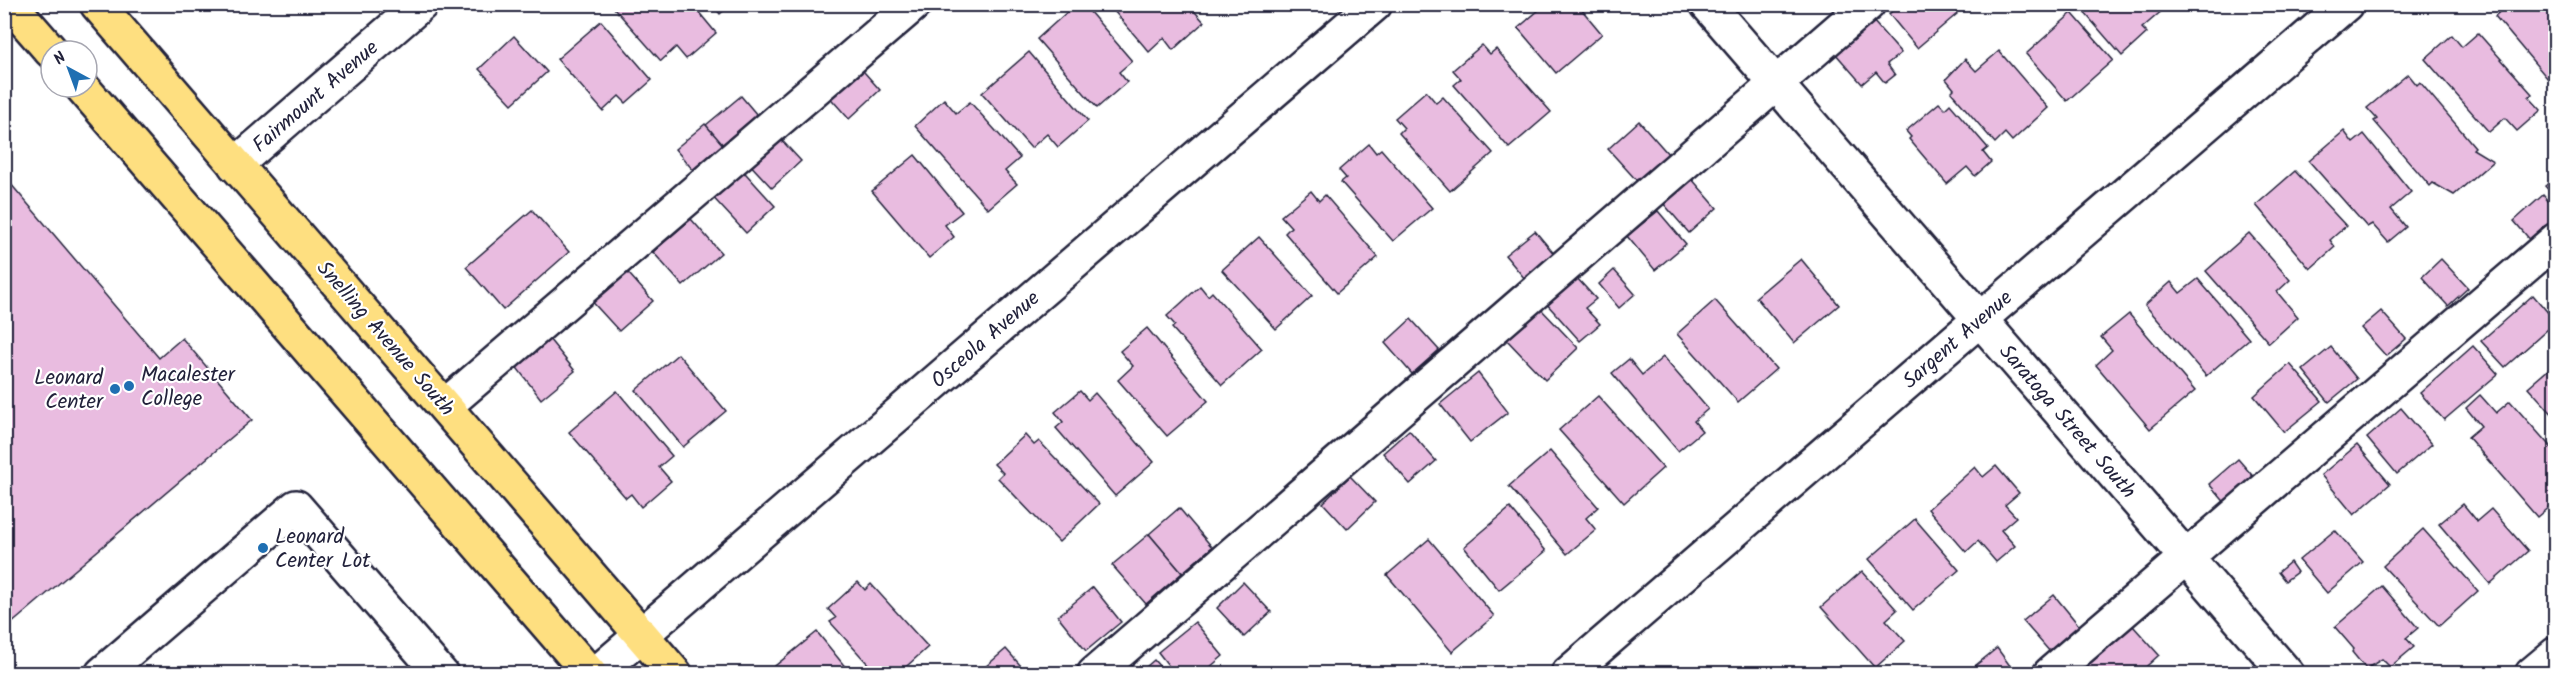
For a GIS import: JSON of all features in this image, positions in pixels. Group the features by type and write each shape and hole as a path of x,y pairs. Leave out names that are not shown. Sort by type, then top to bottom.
{"main road":[{"path":"10,4 41,39"},
{"name":"Snelling Avenue South","path":"97,4 675,674"},
{"path":"92,99 590,674"}],"street":[{"name":"Fairmount Avenue","path":"235,165 422,4"},
{"path":"445,406 914,4"},
{"name":"Osceola Avenue","path":"596,674 1375,4"},
{"name":"Saratoga Street South","path":"1707,4 2287,674"},
{"path":"1094,674 1868,4"},
{"name":"Sargent Avenue","path":"1568,674 2346,4"},
{"path":"2050,674 2556,240"},
{"path":"102,674 296,507 441,674"},
{"path":"2532,674 2556,654"}],"building":[{"path":"618,4 692,4 716,33 686,59 676,47 661,61 614,8"},
{"path":"712,4 731,4 720,14"},
{"path":"1076,4 1083,4 1132,61 1119,72 1127,82 1097,108 1037,39"},
{"path":"1108,4 1188,4 1204,22 1173,50 1164,38 1149,52"},
{"path":"1546,4 1577,4 1602,34 1556,73 1518,28"},
{"path":"1900,4 1949,4 1957,14 1917,48 1889,14"},
{"path":"2077,4 2159,4 2164,9 2142,28 2147,33 2122,56"},
{"path":"2508,4 2556,4 2556,73 2548,79 2495,16"},
{"path":"2072,13 2113,60 2067,101 2026,54"},
{"path":"601,21 652,80 626,103 619,96 603,111 557,59"},
{"path":"1873,21 1901,53 1887,64 1895,75 1885,83 1876,72 1862,84 1835,53"},
{"path":"2478,33 2532,94 2529,97 2541,110 2517,131 2505,118 2489,132 2425,59 2452,35 2462,47"},
{"path":"514,36 547,72 512,104 479,69"},
{"path":"1482,45 1490,54 1496,49 1551,112 1509,148 1454,85 1461,79 1453,70"},
{"path":"1999,51 2048,108 2012,141 2005,133 1995,143 1951,92 1954,89 1946,79 1965,59 1976,71"},
{"path":"1029,52 1088,121 1058,147 1047,134 1031,148 982,93"},
{"path":"856,63 880,90 849,119 825,92"},
{"path":"2408,74 2417,85 2420,82 2475,147 2473,149 2493,161 2454,195 2433,183 2430,186 2374,121 2377,119 2367,108"},
{"path":"1426,91 1436,103 1443,97 1493,153 1450,191 1399,133 1404,128 1395,118"},
{"path":"741,96 757,115 722,145 706,125"},
{"path":"944,99 956,113 970,102 1020,158 1005,171 1017,184 988,209 915,126"},
{"path":"1939,103 1945,109 1950,104 1988,148 1983,152 1991,162 1975,176 1967,167 1947,184 1909,139 1911,137 1906,131"},
{"path":"1639,121 1669,155 1638,182 1608,149"},
{"path":"705,124 724,146 694,171 675,149"},
{"path":"2344,131 2353,143 2364,134 2411,192 2391,209 2406,227 2388,242 2372,224 2367,227 2309,161"},
{"path":"775,133 801,161 772,188 746,160"},
{"path":"1369,144 1376,153 1381,149 1432,208 1393,241 1341,182 1346,178 1339,170"},
{"path":"915,155 962,212 945,225 954,237 929,258 872,191"},
{"path":"737,164 775,206 746,233 708,192"},
{"path":"2295,171 2346,226 2330,240 2335,247 2310,269 2256,205"},
{"name":"Leonard Center","path":"4,176 159,358 182,338 252,420 4,630"},
{"path":"2556,177 2556,198 2545,186"},
{"path":"1691,178 1717,208 1689,233 1663,203"},
{"path":"1311,191 1319,201 1325,195 1378,257 1337,293 1285,233 1291,227 1281,216"},
{"path":"2543,195 2556,210 2556,222 2532,242 2514,221"},
{"path":"532,210 569,252 503,310 466,267"},
{"path":"1658,211 1686,244 1655,270 1627,236"},
{"path":"691,219 721,253 683,286 653,252"},
{"path":"1535,231 1555,255 1525,279 1505,255"},
{"path":"2249,233 2290,280 2277,292 2298,317 2269,343 2206,271"},
{"path":"1259,237 1312,296 1276,329 1222,270"},
{"path":"1801,259 1839,305 1794,343 1756,297"},
{"path":"2441,259 2468,288 2448,306 2422,277"},
{"path":"622,266 653,301 619,331 587,296"},
{"path":"1614,270 1635,294 1619,308 1599,284"},
{"path":"1576,277 1596,299 1585,308 1600,324 1580,341 1546,303"},
{"path":"2198,279 2249,339 2206,376 2145,305 2171,282 2180,293"},
{"path":"1200,286 1208,296 1212,292 1262,349 1222,385 1172,328 1175,325 1167,316"},
{"path":"2533,295 2556,322 2505,367 2481,341"},
{"path":"1715,300 1776,369 1738,402 1677,334"},
{"path":"1539,307 1578,348 1545,380 1506,339"},
{"path":"2381,311 2406,339 2386,356 2361,328"},
{"path":"2129,314 2195,391 2150,429 2096,365 2112,350 2101,337"},
{"path":"1411,319 1439,350 1412,374 1385,343"},
{"path":"1147,328 1208,401 1167,436 1118,380 1133,366 1120,351"},
{"path":"545,334 575,371 541,399 511,360"},
{"path":"2473,346 2498,374 2444,420 2420,393"},
{"path":"2331,347 2357,379 2329,402 2303,370"},
{"path":"678,354 726,411 683,447 636,390"},
{"path":"1663,357 1708,409 1694,421 1702,431 1678,451 1612,373 1629,359 1642,375"},
{"path":"2556,363 2556,418 2528,387"},
{"path":"2290,364 2322,401 2284,432 2254,396"},
{"path":"1478,373 1508,412 1470,442 1440,404"},
{"path":"617,391 672,456 659,467 671,481 641,507 631,494 626,498 569,432"},
{"path":"1080,391 1088,400 1095,393 1154,462 1115,496 1056,428 1063,422 1055,412"},
{"path":"2480,395 2496,413 2510,401 2556,453 2556,501 2537,517 2468,437 2481,426 2466,408"},
{"path":"1598,396 1663,468 1624,503 1559,430"},
{"path":"2401,408 2432,444 2397,474 2367,438"},
{"path":"1409,430 1436,461 1410,484 1383,453"},
{"path":"1025,435 1034,445 1039,441 1099,504 1059,542 998,478 1003,473 994,464"},
{"path":"2357,445 2390,484 2354,515 2321,475"},
{"path":"1550,451 1598,507 1586,518 1596,530 1567,554 1509,486"},
{"path":"2238,459 2257,481 2228,506 2209,484"},
{"path":"1996,466 2019,493 2005,505 2016,517 2001,530 2015,546 1996,562 1978,541 1966,552 1928,509 1975,467 1983,477"},
{"path":"1350,476 1375,502 1347,529 1323,503"},
{"path":"2463,504 2477,521 2491,509 2528,551 2490,584 2439,524"},
{"path":"1179,508 1212,547 1182,573 1149,534"},
{"path":"1510,508 1546,551 1499,590 1464,547"},
{"path":"1915,519 1959,570 1913,610 1869,559"},
{"path":"2423,529 2478,591 2439,626 2383,566"},
{"path":"2335,530 2363,562 2327,593 2299,560"},
{"path":"1149,534 1182,573 1146,604 1112,565"},
{"path":"1429,539 1494,616 1452,652 1387,575"},
{"path":"2290,562 2297,572 2285,581 2278,572"},
{"path":"1862,571 1897,610 1886,620 1905,641 1875,668 1821,607"},
{"path":"858,582 865,590 871,584 928,647 898,674 877,674 830,622 836,618 828,609"},
{"path":"1243,582 1271,612 1244,637 1217,608"},
{"path":"2382,586 2418,628 2406,638 2414,647 2390,667 2382,659 2366,669 2352,652 2354,649 2335,627"},
{"path":"1093,587 1121,622 1086,651 1058,616"},
{"path":"2054,595 2081,628 2051,653 2023,621"},
{"path":"1195,622 1223,656 1202,674 1175,674 1158,652"},
{"path":"2133,626 2159,655 2138,674 2093,674 2087,666"},
{"path":"817,632 851,674 773,674 770,670"},
{"path":"1997,648 2016,674 1965,674"},
{"path":"1006,649 1028,674 977,674"},
{"path":"1154,660 1166,674 1138,674"}],"place":[{"name":"Macalester College","path":"129,386"},
{"name":"Leonard Center","path":"115,389"},
{"name":"Leonard Center Lot","path":"263,548"}]}
